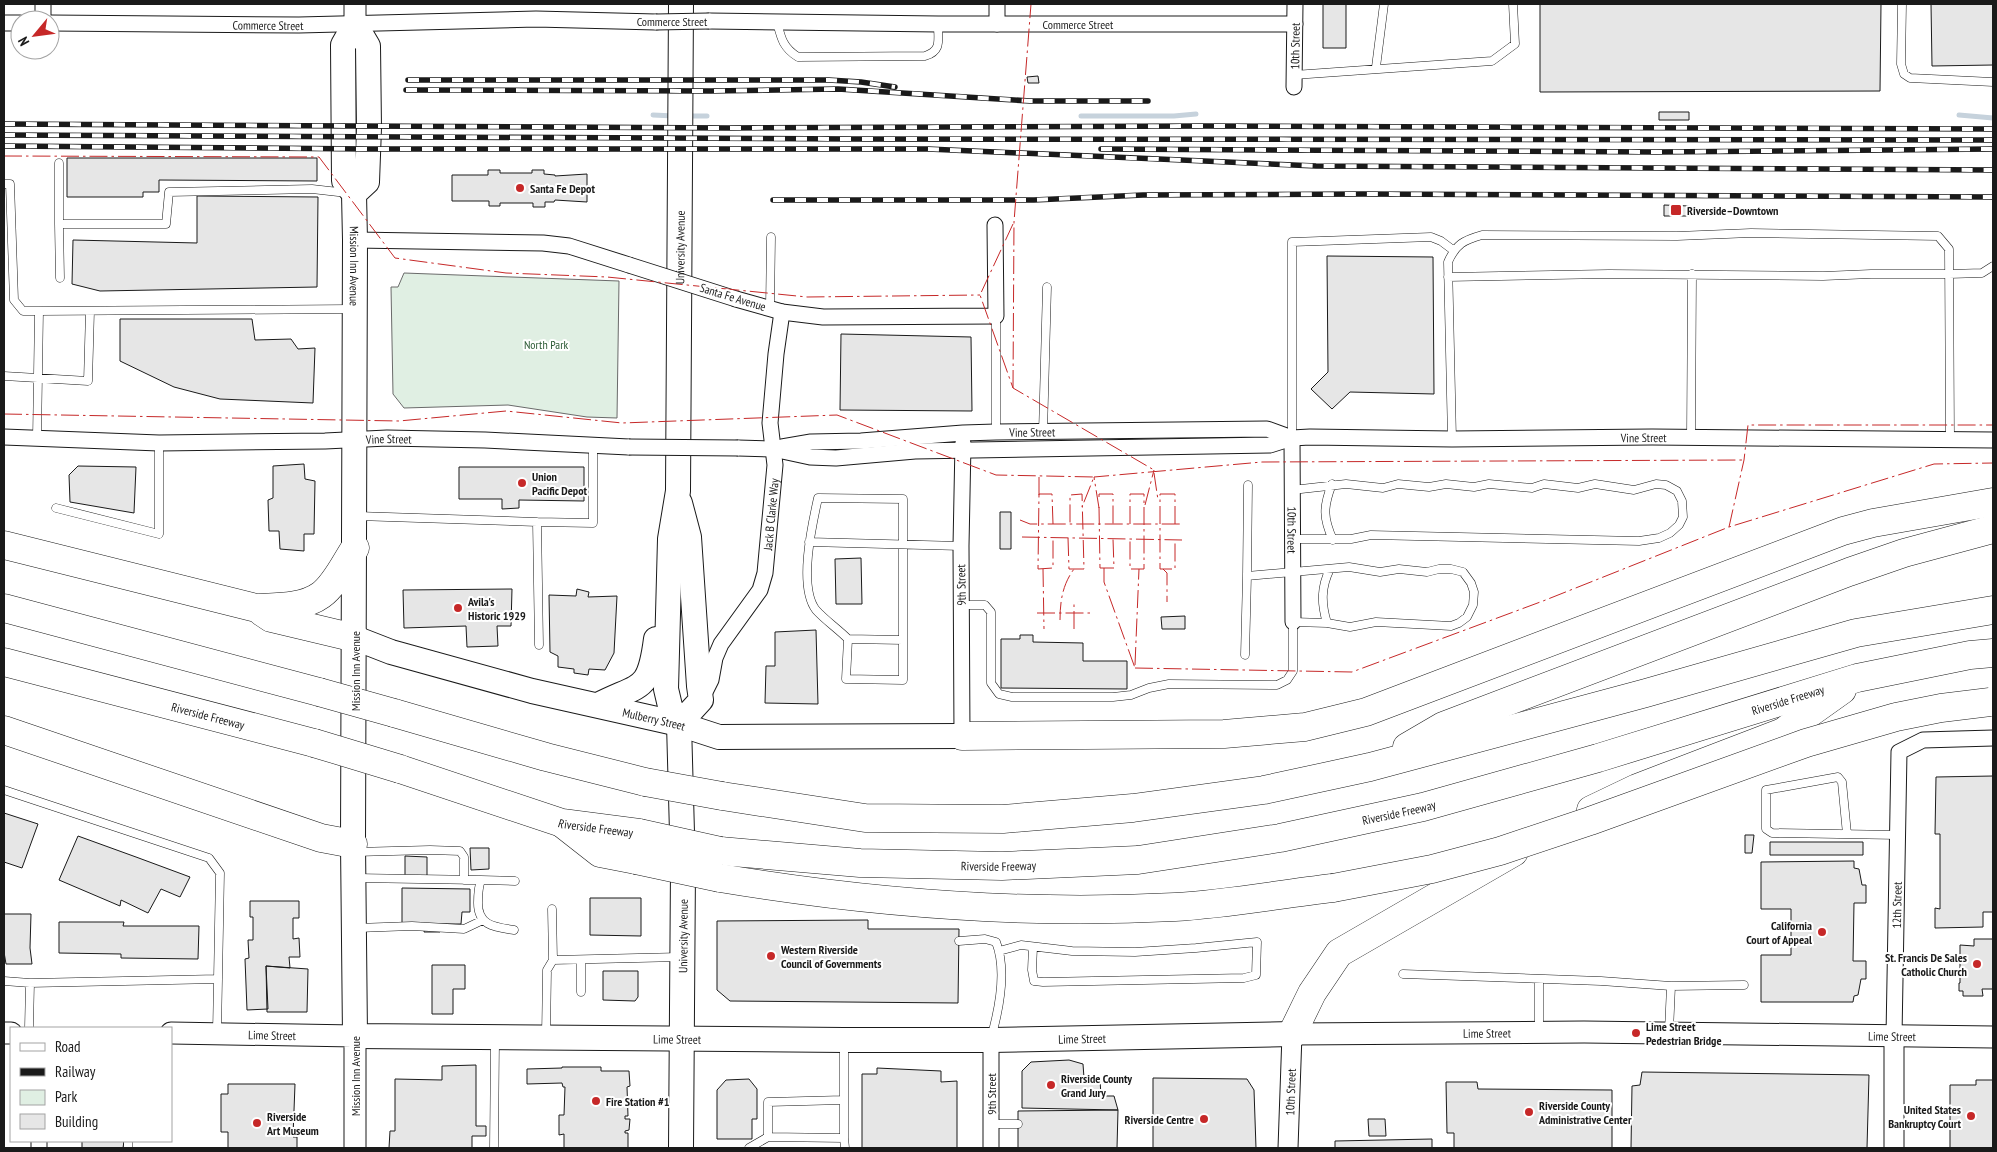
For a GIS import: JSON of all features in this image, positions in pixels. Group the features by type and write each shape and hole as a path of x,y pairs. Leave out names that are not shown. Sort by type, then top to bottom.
{"highway":[{"path":"962,736 1224,734 1305,727 1366,712 1843,532 1873,523 1993,502"},
{"path":"1370,767 1443,726 1849,572 1904,554 1993,529"},
{"path":"4,545 256,608 285,607 305,603 321,596 355,548"},
{"path":"4,608 319,692 546,757 646,782 722,796 866,818 1003,819 1133,808 1264,790 1370,767 1646,693 1856,632 1993,610"},
{"path":"256,608 271,618 355,638"},
{"name":"Riverside Freeway","path":"4,662 314,743 400,769 562,823 639,833 720,851 860,863 1002,866 1138,860 1280,838 1423,806 1598,758 1857,678 1970,655 1993,653"},
{"path":"1292,1034 1312,993 1339,953 1588,811 1637,788 1783,732 1857,678"},
{"path":"562,823 600,853 720,878 788,889 970,906 1060,910 1177,906 1333,888 1432,869 1500,851 1806,743 1896,717 1941,708 1991,702"},
{"path":"4,730 353,848"}],"main road":[{"name":"University Avenue","path":"681,1148 683,870 679,724 670,706 666,689 670,538 678,491 682,4"},
{"name":"Mission Inn Avenue","path":"355,14 343,45 344,181 354,194 356,240 354,309 355,638 353,848 356,1148"},
{"name":"University Avenue","path":"678,491 688,537 701,700"},
{"path":"598,705 639,686 648,676 653,664 658,618 668,606"},
{"name":"Mulberry Street","path":"355,638 391,652 532,691 679,724 719,737 962,736"},
{"path":"679,724 701,700"},
{"name":"Lime Street","path":"172,1033 683,1040 991,1040 1292,1034 1539,1033 1993,1037"}],"street":[{"path":"997,4 997,24"},
{"name":"10th Street","path":"1294,81 1295,4"},
{"name":"Commerce Street","path":"60,23 355,14 397,21 1294,24"},
{"path":"995,225 996,316"},
{"name":"Santa Fe Avenue","path":"356,240 543,243 569,246 776,310 823,317 996,316"},
{"name":"Jack B Clarke Way","path":"701,700 711,680 714,658 721,644 760,590 766,573 775,465 770,423 776,354 776,310"},
{"name":"Vine Street","path":"773,449 811,442 861,441 996,432 1267,429 1292,438"},
{"name":"9th Street","path":"962,736 961,546 963,433"},
{"name":"Vine Street","path":"4,437 159,443 485,440 593,446 773,449 810,457 836,458 915,451 1270,445 1292,438 1310,437 1993,440"},
{"name":"10th Street","path":"1292,438 1293,622"},
{"name":"12th Street","path":"1894,1148 1899,752 1923,740 1993,738"},
{"name":"10th Street","path":"1288,1148 1292,1034"},
{"name":"9th Street","path":"991,1040 992,1148"}],"lane":[{"path":"1376,68 1384,4"},
{"path":"1294,81 1376,68 1492,61 1515,44 1513,4"},
{"path":"1902,4 1901,64 1904,74 1910,78 1993,82"},
{"path":"777,22 782,42 788,51 798,57 925,56 934,54 938,49 938,24"},
{"path":"59,163 60,278"},
{"path":"4,184 10,184 14,300 22,311 354,309"},
{"path":"59,224 166,224 169,192 312,189 354,194"},
{"path":"1452,439 1448,262 1453,250 1466,240 1482,235 1677,236 1751,234 1938,236 1949,249 1950,439"},
{"path":"1292,438 1292,242 1431,237 1441,241 1453,250"},
{"name":"Jack B Clarke Way","path":"771,238 776,310"},
{"path":"1448,277 1692,274 1823,276 1950,274 1982,273 1993,266"},
{"path":"1691,438 1692,274"},
{"path":"1043,432 1047,287"},
{"path":"4,376 88,381 90,311"},
{"path":"37,438 39,312"},
{"path":"996,316 996,432"},
{"path":"56,508 159,534 159,443"},
{"path":"354,516 593,523 593,446"},
{"path":"1292,490 1332,484 1383,488 1398,484 1429,488 1446,484 1474,487 1489,484 1532,488 1544,484 1578,488 1595,484 1634,490 1656,484 1666,485 1677,492 1682,501 1683,517 1679,525 1670,533 1659,538 1639,541 1371,535 1333,540 1292,539"},
{"path":"1332,484 1324,512 1326,525 1333,540"},
{"path":"1245,655 1248,485"},
{"path":"848,638 846,679 903,680 903,640 903,544 903,499 818,498 809,542 808,594 816,609 848,638 903,640"},
{"path":"537,522 539,645"},
{"path":"809,542 961,546"},
{"path":"962,605 985,605 991,612 991,683 999,694 1012,697 1114,697 1131,695 1149,688 1169,684 1277,685 1287,680 1293,671 1293,622 1327,623 1350,627 1376,622 1451,626 1467,617 1474,605 1474,592 1471,583 1463,572 1452,569 1439,569 1427,572 1398,569 1380,572 1349,567 1247,576"},
{"path":"1327,623 1322,598 1324,582 1330,569"},
{"path":"1848,834 1842,782 1838,777 1766,790 1766,829 1772,833 1898,835"},
{"path":"4,790 209,858 220,873 217,1034"},
{"path":"353,848 460,851 464,857 464,880"},
{"path":"354,878 515,880"},
{"path":"481,880 478,888 478,911 483,920 491,926 514,930"},
{"path":"546,1039 547,970 553,960 552,909"},
{"path":"354,928 412,926 464,929 483,920"},
{"path":"959,941 985,939 996,942 1000,951 999,1011 991,1040"},
{"path":"1000,951 1021,945 1072,951 1135,952 1257,942 1256,974 1244,978 1042,982 1034,981 1032,970 1033,947"},
{"path":"553,960 682,957"},
{"path":"581,960 581,992"},
{"path":"1403,974 1601,981 1671,986 1744,986"},
{"path":"4,981 30,983 218,979"},
{"path":"1539,979 1539,1033"},
{"path":"29,1027 30,983"},
{"path":"1669,1033 1671,986"},
{"path":"494,1148 495,1038"},
{"path":"844,1040 843,1100 845,1148"},
{"path":"768,1137 768,1102 843,1100"},
{"path":"991,1124 1018,1124"},
{"path":"749,1148 768,1137 844,1138"},
{"path":"681,1148 690,1148"}],"green space":[{"name":"North Park","path":"404,273 619,281 617,418 587,417 508,405 404,408 393,394 391,287 398,287"}],"building":[{"path":"1323,4 1346,4 1346,48 1323,48"},
{"path":"1540,4 1881,4 1880,91 1540,92"},
{"path":"1931,4 1993,4 1993,65 1932,66"},
{"path":"1038,76 1039,83 1028,83 1027,77"},
{"path":"1659,112 1689,112 1689,120 1659,120"},
{"path":"67,158 317,158 317,181 159,180 159,192 143,192 143,197 67,197"},
{"name":"Santa Fe Depot","path":"488,170 500,170 500,173 532,173 532,170 544,170 544,174 555,176 587,174 587,202 555,200 554,202 545,202 545,207 533,207 533,203 500,203 500,206 489,206 489,201 452,201 452,175 488,175"},
{"path":"197,196 318,197 317,287 100,291 72,284 73,240 197,243"},
{"path":"1664,205 1689,206 1688,216 1664,216"},
{"path":"1327,256 1433,257 1434,394 1350,392 1332,409 1311,389 1328,372"},
{"path":"120,319 252,319 255,340 291,339 298,349 315,348 313,403 220,399 174,387 120,361"},
{"path":"841,334 971,337 972,411 840,410"},
{"path":"304,464 305,479 315,481 314,534 304,534 304,551 280,549 279,531 269,531 268,500 273,498 273,466"},
{"path":"78,466 136,467 134,513 70,502 69,475"},
{"name":"Union Pacific Depot","path":"459,467 584,467 584,501 519,500 519,508 502,509 502,499 459,499"},
{"path":"1000,512 1011,512 1011,549 1000,549"},
{"path":"861,558 862,604 836,604 835,559"},
{"name":"Avila's Historic 1929","path":"512,589 511,626 497,626 498,646 467,647 466,626 404,628 403,590"},
{"path":"577,589 589,592 588,597 617,596 614,653 605,670 589,669 588,675 574,673 574,669 558,667 558,656 550,652 549,595 576,596"},
{"path":"1185,616 1185,629 1162,629 1161,617"},
{"path":"816,630 818,704 765,703 766,666 775,666 775,632"},
{"path":"1020,635 1033,635 1033,642 1083,643 1083,661 1127,661 1127,689 1001,688 1001,639 1020,639"},
{"path":"1993,776 1993,912 1983,912 1983,927 1935,928 1935,908 1940,909 1940,834 1935,834 1936,777"},
{"path":"4,813 38,824 22,868 4,862"},
{"path":"1745,835 1754,835 1752,853 1745,853"},
{"path":"78,836 190,877 180,897 161,889 148,913 121,900 120,906 59,880"},
{"path":"1770,842 1863,842 1863,855 1770,855"},
{"path":"470,848 489,848 489,869 471,870"},
{"path":"405,856 427,857 427,876 405,876"},
{"name":"California Court of Appeal","path":"1854,861 1854,868 1859,869 1862,885 1866,885 1866,903 1854,903 1853,961 1866,961 1866,979 1861,979 1858,995 1854,996 1853,1002 1761,1002 1761,955 1791,955 1791,909 1761,909 1761,862"},
{"path":"402,888 470,889 470,912 462,912 461,924 439,924 440,932 424,932 425,924 402,924"},
{"path":"590,898 641,898 641,936 590,935"},
{"path":"250,901 299,901 299,918 293,918 293,939 299,938 300,957 289,957 290,968 266,966 268,1009 247,1010 245,959 249,958 248,940 253,940 253,917 250,917"},
{"path":"4,914 31,914 30,948 32,964 6,964 4,952"},
{"path":"868,920 868,929 959,929 958,1003 730,1001 717,990 717,921"},
{"path":"59,922 124,922 123,926 199,926 198,959 121,958 121,954 59,953"},
{"name":"St. Francis De Sales Catholic Church","path":"1974,939 1993,939 1993,989 1982,989 1983,996 1963,996 1963,991 1959,991 1960,945 1974,946"},
{"path":"432,965 465,965 465,989 453,989 453,1014 432,1014"},
{"path":"266,966 308,969 307,1012 267,1012"},
{"path":"603,971 638,971 638,997 635,1001 603,1000"},
{"path":"1069,1060 1083,1064 1084,1078 1100,1080 1101,1096 1114,1096 1118,1110 1022,1108 1022,1071 1031,1062"},
{"path":"476,1065 476,1126 486,1126 486,1136 472,1136 472,1148 389,1148 390,1131 395,1131 395,1079 442,1080 442,1066"},
{"name":"Fire Station #1","path":"601,1067 601,1071 629,1071 630,1086 627,1087 628,1116 625,1116 625,1119 630,1119 629,1130 625,1131 625,1133 628,1133 628,1148 564,1148 564,1134 559,1135 559,1115 564,1115 565,1087 563,1087 562,1083 527,1084 527,1069"},
{"path":"877,1068 941,1071 941,1082 957,1081 957,1148 862,1148 862,1074 877,1074"},
{"path":"1642,1072 1869,1075 1867,1148 1631,1148 1632,1086 1640,1085"},
{"name":"Riverside Centre","path":"1153,1078 1247,1079 1254,1090 1256,1148 1153,1148"},
{"path":"749,1079 757,1089 757,1119 752,1119 752,1139 717,1139 717,1090 726,1080"},
{"name":"United States Bankruptcy Court","path":"1976,1080 1993,1080 1993,1148 1950,1148 1950,1085 1976,1085"},
{"name":"Riverside County Administrative Center","path":"1446,1082 1477,1082 1478,1089 1612,1090 1612,1148 1454,1148 1454,1133 1447,1133"},
{"name":"Riverside Art Museum","path":"228,1084 295,1084 293,1137 297,1137 297,1148 228,1148 228,1132 221,1132 221,1094 228,1094"},
{"path":"1118,1110 1117,1148 1018,1148 1018,1111"},
{"path":"1368,1119 1385,1119 1386,1136 1369,1136"},
{"path":"1432,1139 1432,1148 1335,1148 1335,1141"},
{"path":"82,1142 124,1142 123,1148 82,1148"}],"waterway":[{"path":"1081,116 1174,116 1196,114"},
{"path":"653,115 674,116"},
{"path":"1959,115 1993,118"},
{"path":"687,116 707,116"}],"railway":[{"path":"408,80 829,80 895,87"},
{"path":"406,90 711,91 838,89 1030,101 1148,101"},
{"path":"4,124 730,128 1205,126 1993,129"},
{"path":"4,135 853,139 1993,140"},
{"path":"4,146 368,149 928,149 1316,166 1993,170"},
{"path":"1101,149 1656,152 1993,149"},
{"path":"773,200 1034,200 1143,195 1363,194 1993,197"}],"power":[{"path":"1013,388 1014,222 1031,4"},
{"path":"4,156 319,157 395,258 506,273 607,277 807,297 980,295"},
{"path":"1013,224 980,295 1013,388 1154,470"},
{"path":"4,414 399,421 506,411 622,423 837,415 996,475 1094,477 1082,507"},
{"path":"1729,527 1744,460 1748,425 1993,425"},
{"path":"1099,508 1094,477 1262,462 1744,460"},
{"path":"1135,668 1352,672 1543,601 1729,527 1934,464 1993,463"},
{"path":"1145,505 1154,470"},
{"path":"1154,473 1158,500"},
{"path":"1039,477 1039,495"},
{"path":"1053,524 1052,494 1039,494 1038,569 1053,568 1053,537"},
{"path":"1068,538 1069,569 1084,569 1082,494 1070,495 1070,524"},
{"path":"1099,497 1099,494 1113,494 1113,524"},
{"path":"1130,524 1130,494 1144,494 1144,569 1130,569 1130,539"},
{"path":"1175,524 1175,494 1160,494 1160,569 1175,569 1175,540"},
{"path":"1099,507 1100,568 1114,568 1113,539"},
{"path":"1020,520 1030,524 1182,524"},
{"path":"1022,537 1182,540"},
{"path":"1104,568 1104,582 1135,668"},
{"path":"1043,569 1044,629"},
{"path":"1060,620 1063,593 1067,580 1074,569"},
{"path":"1135,665 1139,569"},
{"path":"1163,569 1167,573 1167,602"},
{"path":"1074,604 1074,629"},
{"path":"1037,613 1090,613"}],"place":[{"name":"Santa Fe Depot","path":"520,188"},
{"name":"Riverside–Downtown","path":"1676,210"},
{"name":"Union Pacific Depot","path":"522,483"},
{"name":"Avila's Historic 1929","path":"458,608"},
{"name":"California Court of Appeal","path":"1822,932"},
{"name":"Western Riverside Council of Governments","path":"771,956"},
{"name":"St. Francis De Sales Catholic Church","path":"1977,964"},
{"name":"Lime Street Pedestrian Bridge","path":"1636,1033"},
{"name":"Riverside County Grand Jury","path":"1051,1085"},
{"name":"Fire Station #1","path":"596,1101"},
{"name":"Riverside County Administrative Center","path":"1529,1112"},
{"name":"United States Bankruptcy Court","path":"1971,1116"},
{"name":"Riverside Centre","path":"1204,1119"},
{"name":"Riverside Art Museum","path":"257,1123"}]}
